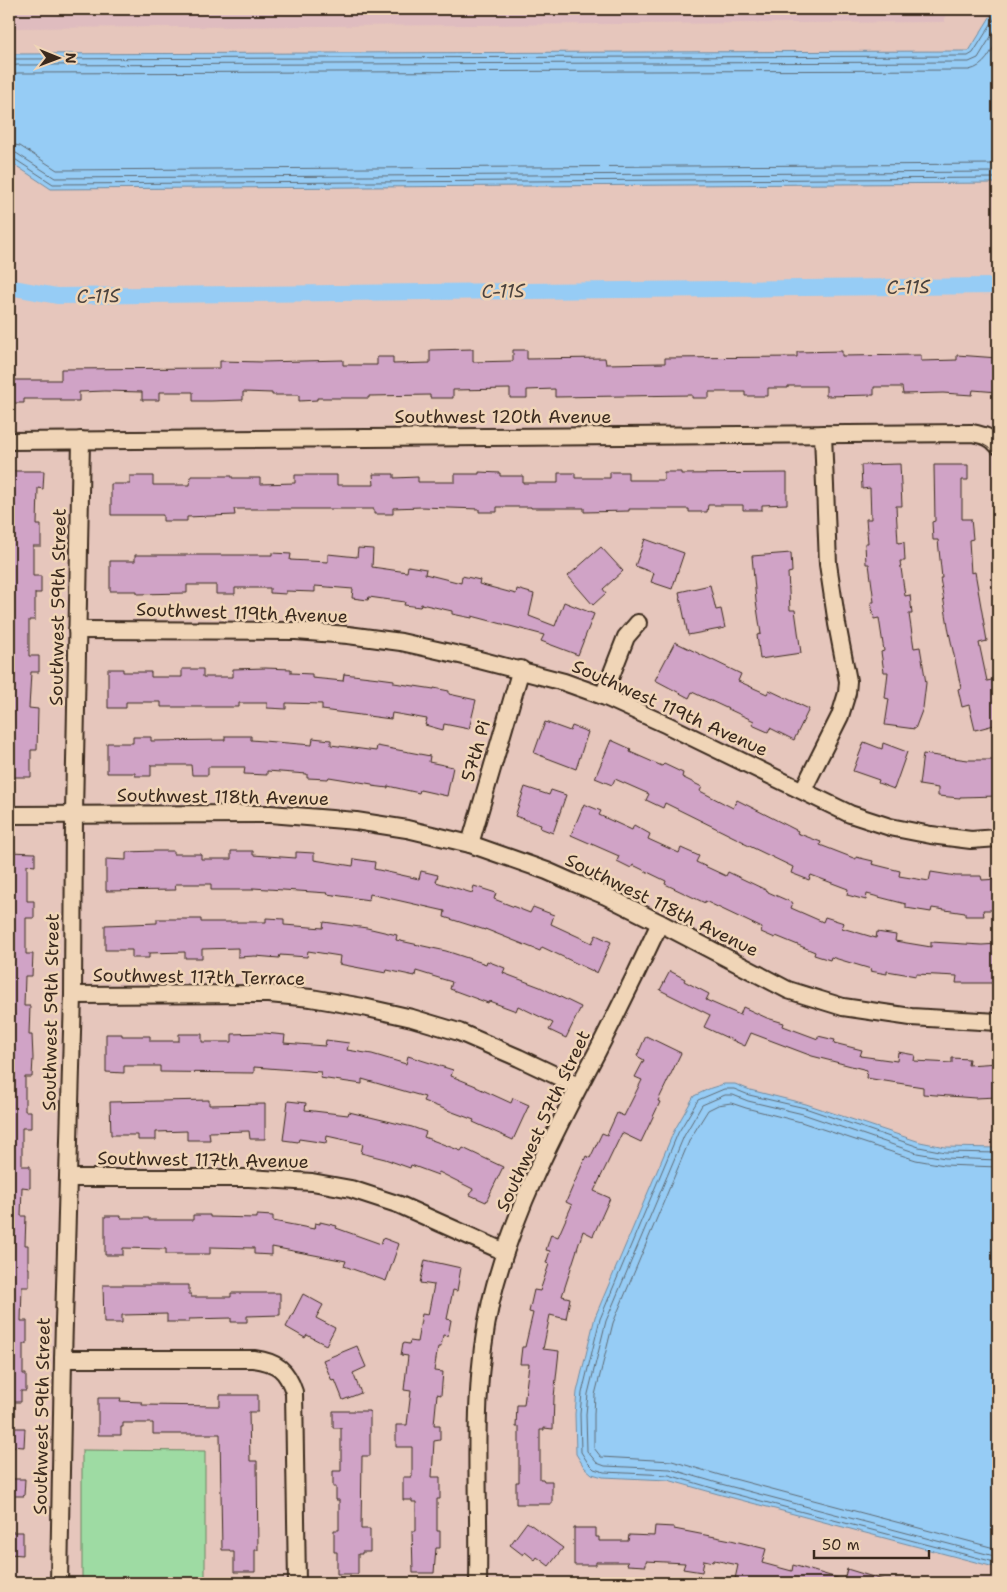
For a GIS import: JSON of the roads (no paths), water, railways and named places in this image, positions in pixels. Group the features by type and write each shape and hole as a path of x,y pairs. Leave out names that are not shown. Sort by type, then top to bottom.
{"street":[{"name":"Southwest 120th Avenue","path":"9,441 972,433 989,437 997,443"},
{"path":"803,790 840,716 847,693 848,681 828,564 823,434"},
{"name":"Southwest 59th Street","path":"59,1583 73,995 74,814 81,440"},
{"path":"603,696 626,637 638,623"},
{"name":"Southwest 119th Avenue","path":"77,630 296,631 401,642 464,656 521,669 603,696 676,729 850,814 890,827 931,836 971,840 998,838"},
{"name":"57th Pi","path":"470,844 521,669"},
{"name":"Southwest 118th Avenue","path":"9,815 270,814 356,821 407,829 470,844 547,871 606,896 788,990 843,1007 911,1017 998,1022"},
{"name":"Southwest 57th Street","path":"478,1583 479,1390 482,1350 491,1302 504,1252 535,1176 578,1086 638,971 660,923"},
{"name":"Southwest 117th Terrace","path":"73,995 269,994 311,998 363,1007 412,1018 459,1032 578,1086"},
{"name":"Southwest 117th Avenue","path":"68,1178 249,1178 312,1182 351,1189 400,1205 504,1252"},
{"path":"63,1359 254,1359 273,1363 285,1373 291,1382 295,1402 297,1583"}],"water":[{"path":"995,9 998,9 998,183 51,189 9,161 9,57 13,54 969,51"},
{"path":"724,1084 735,1084 750,1090 806,1104 920,1142 945,1147 998,1148 998,1568 668,1480 603,1477 592,1474 584,1467 576,1454 575,1414 577,1392 595,1317 674,1131 694,1096"}],"waterway":[{"name":"C-11S","path":"9,287 57,296 998,286"}]}
